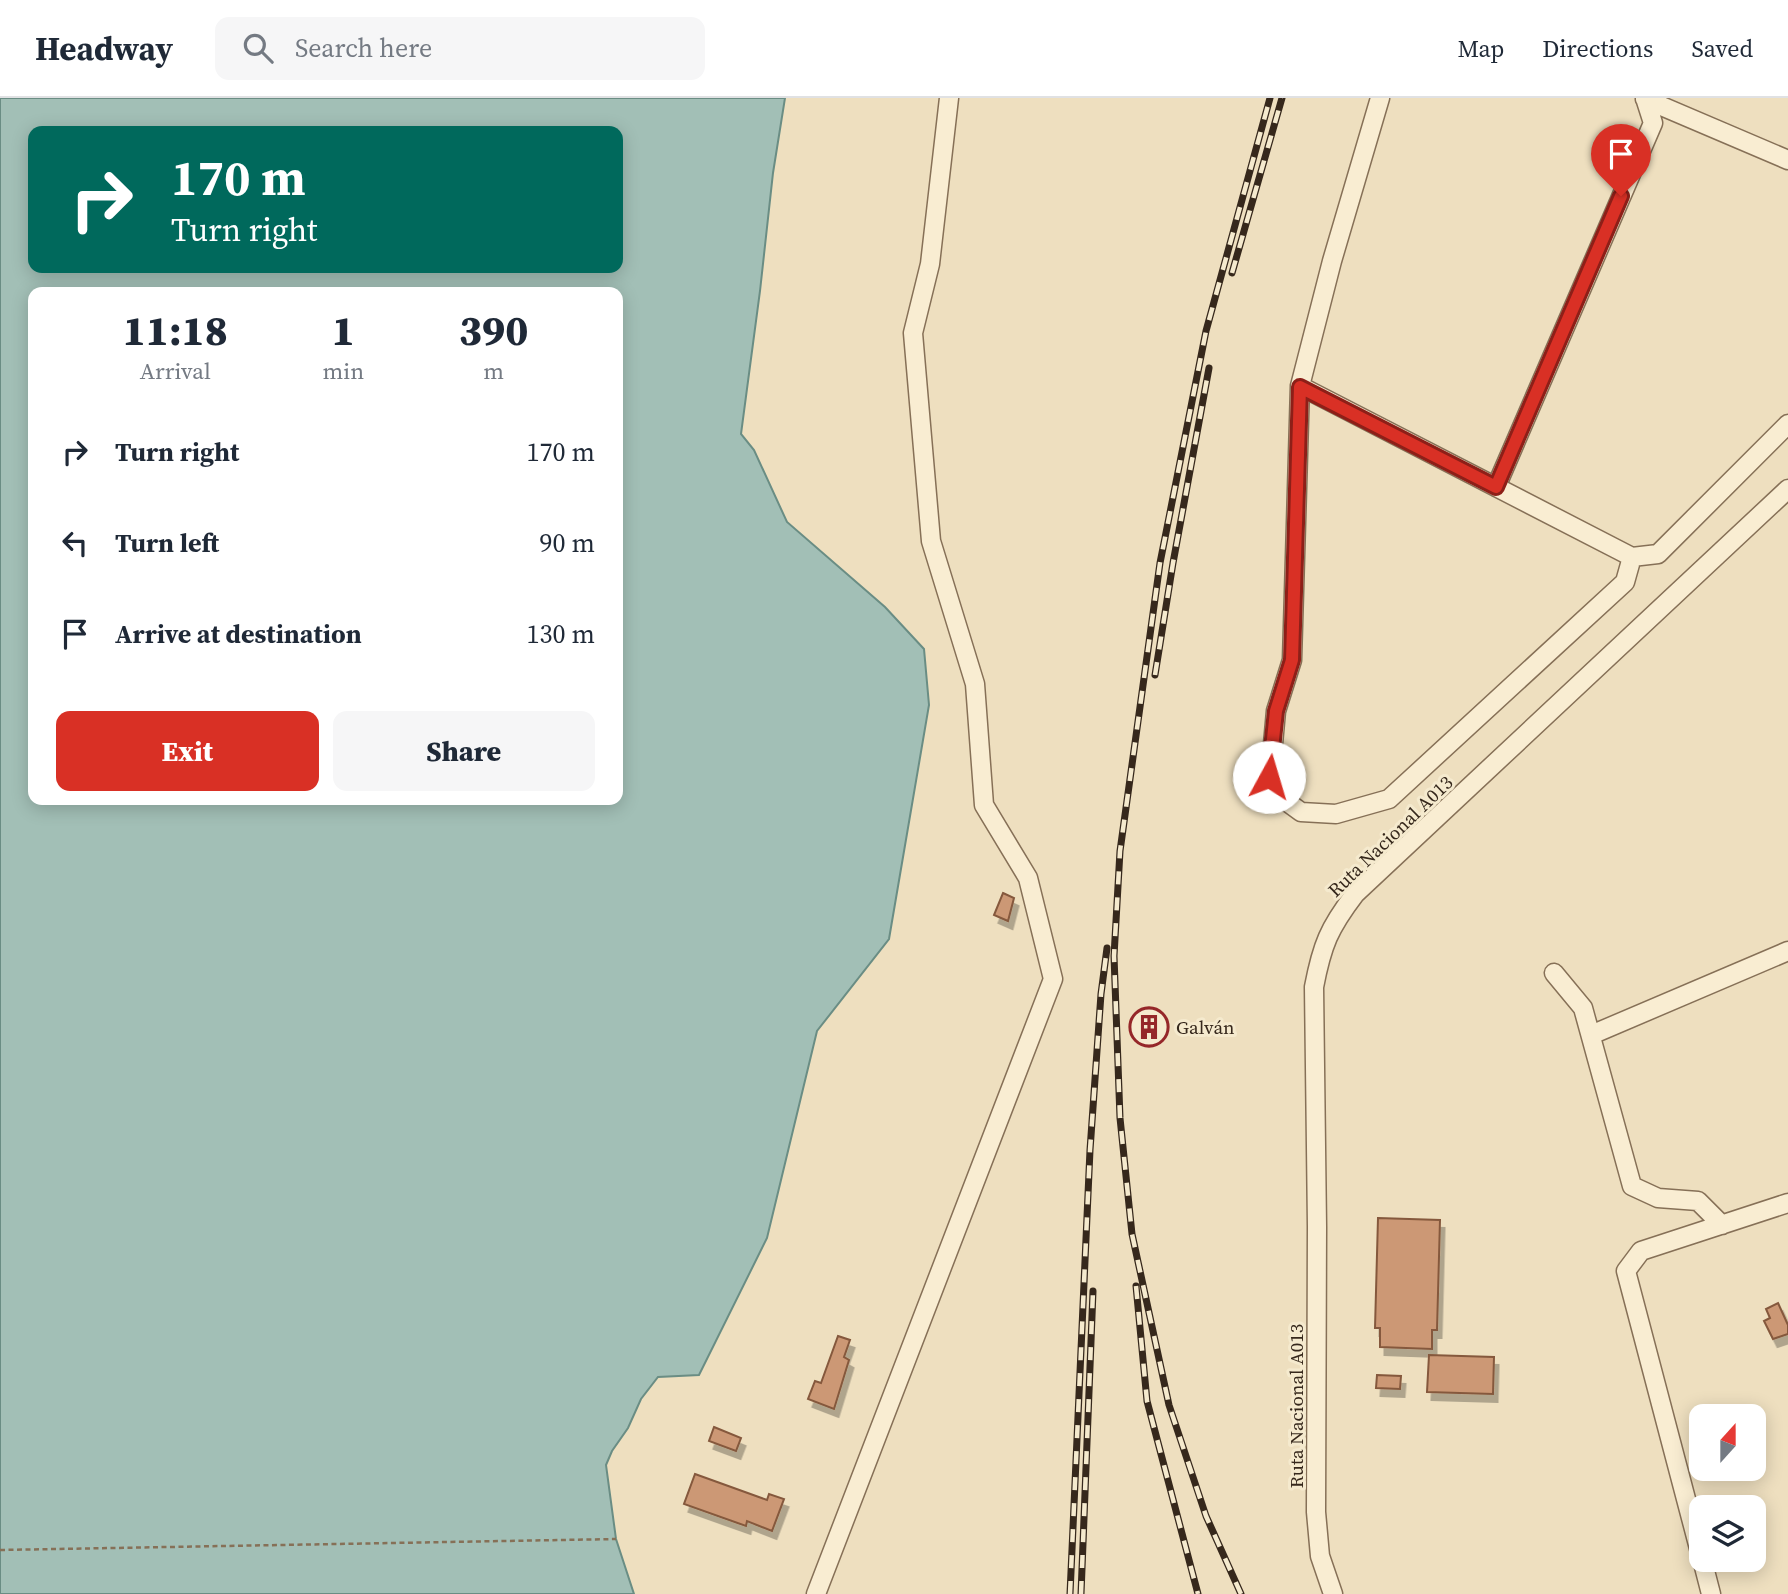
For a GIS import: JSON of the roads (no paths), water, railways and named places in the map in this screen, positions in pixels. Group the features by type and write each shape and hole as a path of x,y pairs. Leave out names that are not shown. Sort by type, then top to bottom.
{"street":[{"path":"816,1594 1053,979 1028,878 984,806 975,684 931,541 913,333 930,264 949,98"},
{"path":"1380,98 1332,261 1300,387 1292,660 1276,711 1269,777 1279,796 1301,812 1336,814 1390,799 1625,582 1632,557"},
{"path":"1496,487 1653,123 1645,98"},
{"path":"1645,98 1788,160"},
{"path":"1300,387 1632,557 1658,554 1788,424"},
{"name":"Ruta Nacional A013","path":"1333,1594 1320,1556 1316,1512 1314,987 1321,950 1338,916 1355,894 1788,489"},
{"path":"1591,1034 1788,951"},
{"path":"1554,974 1583,1008 1632,1185 1658,1198 1698,1201 1722,1225"},
{"path":"1689,1512 1626,1271 1641,1251 1788,1203"},
{"path":"1705,1572 1711,1594"}],"water":[{"path":"0,98 785,98 773,173 741,434 754,450 787,522 885,607 924,649 929,705 889,939 817,1031 767,1238 699,1375 658,1377 641,1399 628,1428 606,1465 616,1539 634,1594 0,1594"}],"railway":[{"path":"1241,1594 1206,1516 1169,1405 1132,1234 1120,1118 1114,956 1120,851 1160,563 1206,331 1270,98"},
{"path":"1232,273 1282,98"},
{"path":"1155,675 1209,368"},
{"path":"1070,1594 1090,1150 1101,994 1107,948"},
{"path":"1136,1286 1147,1401 1198,1594"},
{"path":"1081,1594 1093,1291"}],"place":[{"name":"Galván","path":"1149,1027"}]}
